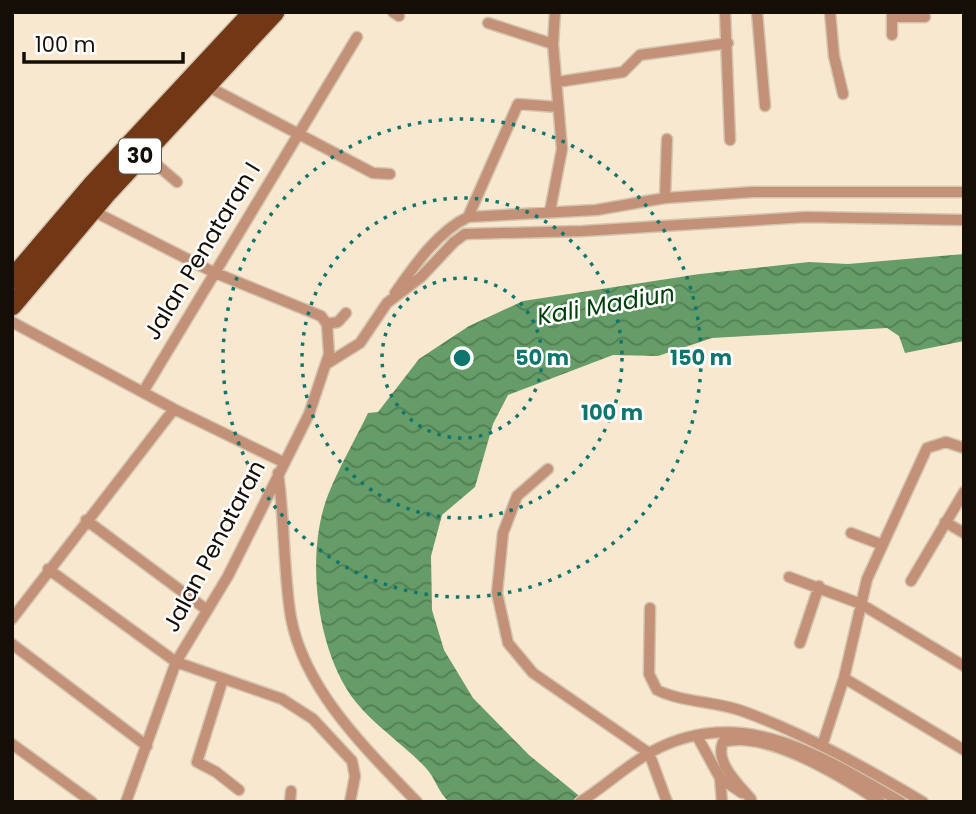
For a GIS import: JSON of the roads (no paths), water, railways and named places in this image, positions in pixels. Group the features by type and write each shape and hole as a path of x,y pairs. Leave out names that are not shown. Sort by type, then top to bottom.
{"highway":[{"name":"30","path":"12,279 93,184 253,12"},
{"name":"30","path":"12,306 143,153 275,12"}],"street":[{"path":"550,211 562,149 553,44 555,12"},
{"path":"725,12 730,140"},
{"path":"757,12 765,106"},
{"path":"830,12 834,56 844,94"},
{"path":"892,35 892,15 925,17"},
{"path":"488,23 553,44"},
{"name":"Jalan Penataran I","path":"143,392 297,132 357,37"},
{"path":"557,82 623,72 640,55 727,43"},
{"path":"207,86 373,173 390,174"},
{"path":"468,217 518,104 558,107"},
{"path":"665,198 667,139"},
{"path":"143,153 177,182"},
{"path":"283,462 336,359 360,343 414,265 455,223 468,217 596,210 665,198 753,192 964,192"},
{"path":"93,211 213,272 321,316 327,324 336,359"},
{"path":"387,303 430,268 454,242 475,233 533,234 806,217 964,220"},
{"path":"327,324 338,322 346,313"},
{"name":"Jalan Penataran","path":"12,322 174,410 283,462 228,576 176,662 282,699 313,719 352,761 355,776 350,802"},
{"path":"12,620 48,569 174,410"},
{"path":"822,746 844,678 861,604 880,544 927,448 946,442 964,448"},
{"path":"548,469 517,496 503,533 496,593 508,643 519,660 533,673 649,753 667,802"},
{"path":"278,473 290,607 296,638 308,668 370,753 416,802"},
{"path":"911,581 964,492"},
{"path":"86,520 207,610"},
{"path":"945,522 964,533"},
{"path":"851,533 880,544"},
{"path":"48,569 176,662 126,802"},
{"path":"789,577 819,586 861,604 964,666"},
{"path":"800,643 819,586"},
{"path":"650,607 649,674 657,690 743,710 822,746 923,802"},
{"path":"12,644 147,746"},
{"path":"844,678 964,750"},
{"path":"223,679 197,762 226,778 239,790"},
{"path":"580,802 649,753 697,736 729,732 785,742 811,751 901,802"},
{"path":"697,736 720,778 722,802"},
{"path":"753,800 723,761 720,751 723,742 758,743 812,761 880,802"},
{"path":"12,744 92,802"},
{"path":"720,778 753,800"}],"water":[{"name":"Kali Madiun","path":"964,254 964,341 905,353 899,336 887,328 712,338 658,356 613,355 508,395 493,424 475,487 442,515 431,556 432,610 444,650 473,698 529,755 583,799 607,802 449,802 425,767 371,719 355,701 331,656 323,629 316,573 321,519 332,485 368,413 378,412 419,359 469,326 523,301 700,274 809,262 848,264"}]}
